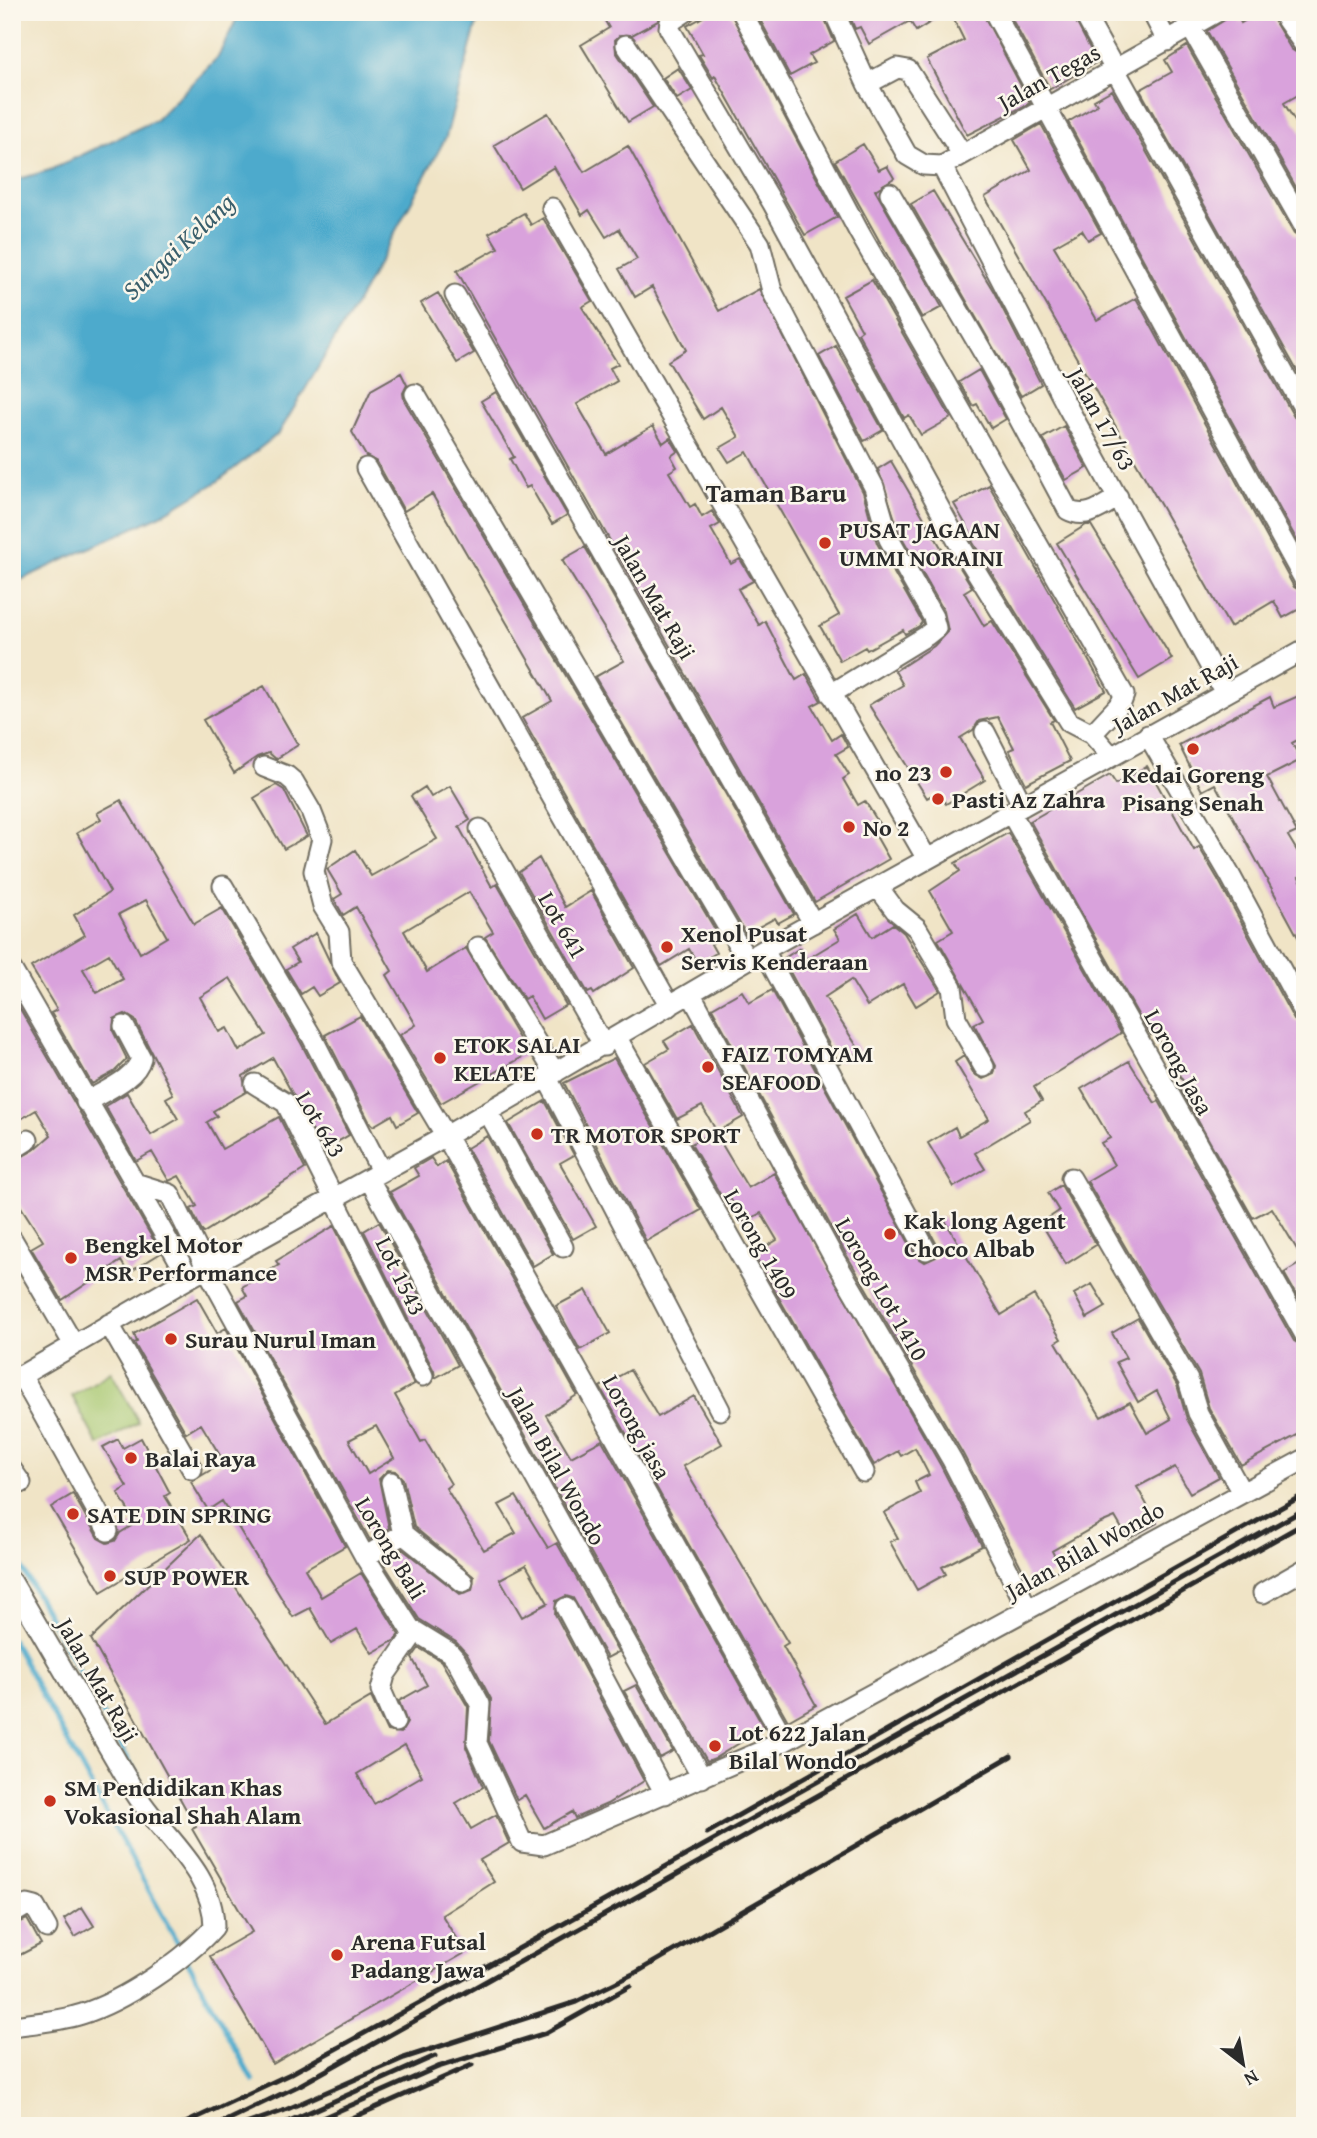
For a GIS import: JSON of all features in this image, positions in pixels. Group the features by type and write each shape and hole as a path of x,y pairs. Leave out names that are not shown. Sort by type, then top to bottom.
{"street":[{"path":"685,12 670,22 669,28 773,204 958,542 1069,722 1092,734 1111,756"},
{"path":"742,12 859,232 1124,695 1121,703 1092,734"},
{"path":"834,12 867,84 907,155 924,165 942,166"},
{"path":"994,12 1043,108 1305,581"},
{"path":"1083,12 1305,411"},
{"path":"1152,12 1167,41"},
{"name":"Jalan Tegas","path":"942,166 1217,12"},
{"path":"1281,12 1305,46"},
{"path":"1191,28 1305,228"},
{"path":"626,45 760,244 772,291 874,487 889,539 933,617 936,628 926,636 831,694"},
{"path":"867,84 897,68 908,70 962,154"},
{"name":"Jalan 17/63","path":"942,166 988,258 1225,693"},
{"path":"890,193 987,359 1068,510 1075,514 1095,512 1118,497"},
{"path":"552,208 928,859"},
{"name":"Jalan Mat Raji","path":"454,295 813,923"},
{"path":"415,394 756,955 926,1250"},
{"path":"366,468 670,1006"},
{"name":"Jalan Mat Raji","path":"17,1378 198,1273 611,1042 756,955 1305,649"},
{"name":"Lorong Jasa","path":"985,732 1017,810 1302,1323"},
{"path":"1148,735 1230,875 1305,1014"},
{"name":"Lorong jasa","path":"264,767 287,776 294,782 311,811 321,839 314,871 323,906 339,932 341,961 446,1136 785,1741"},
{"name":"Lot 641","path":"480,829 611,1042"},
{"path":"222,886 312,1037 375,1175"},
{"path":"878,887 895,910 917,928 952,986 956,1018 984,1067"},
{"path":"478,947 551,1075 720,1410"},
{"path":"12,970 86,1101 121,1082 139,1064 141,1058 124,1026"},
{"name":"Lorong Lot 1410","path":"691,994 835,1260 952,1460 1028,1609"},
{"name":"Lorong 1409","path":"611,1042 864,1472"},
{"name":"Lot 643","path":"255,1084 286,1103 335,1198"},
{"name":"Lorong Bali","path":"86,1101 135,1183 170,1194 198,1273 365,1557 415,1632 449,1652 480,1704 477,1743 522,1842"},
{"path":"488,1112 563,1247"},
{"name":"Jalan Bilal Wondo","path":"375,1175 702,1778"},
{"path":"1071,1178 1188,1380 1198,1413 1242,1493"},
{"name":"Lot 1543","path":"335,1198 423,1376"},
{"path":"12,1239 74,1345"},
{"path":"109,1324 192,1469"},
{"path":"17,1378 108,1531"},
{"name":"Jalan Bilal Wondo","path":"522,1842 544,1845 785,1741 1305,1459"},
{"path":"391,1482 403,1534 463,1581"},
{"path":"365,1557 403,1534"},
{"path":"1262,1593 1305,1569"},
{"name":"Jalan Mat Raji","path":"12,1582 136,1795 204,1886 214,1908 214,1927 199,1943 126,1992 83,2013 12,2026"},
{"path":"566,1608 665,1794"},
{"path":"395,1722 381,1690 385,1675 415,1632"},
{"path":"12,1914 27,1905 35,1907 47,1928"}],"green space":[{"path":"111,1372 139,1422 98,1445 72,1396"}],"water":[{"name":"Sungai Kelang","path":"240,12 480,12 446,137 363,292 279,433 217,482 161,515 12,584 12,181 50,170 156,120 218,57"}],"building":[{"path":"600,12 663,12 658,21 632,35 620,35 615,40 616,52 653,107 628,122 581,45 609,28"},
{"path":"712,12 730,12 837,217 805,235 715,76 713,78 699,55 703,54 687,26"},
{"path":"756,12 822,12 834,41 809,55 814,63 790,76"},
{"path":"848,12 947,12 916,31 910,21 869,44 860,27 855,29"},
{"path":"950,12 982,12 1030,103 967,135 927,59 964,40"},
{"path":"1008,12 1071,12 1097,62 1050,89"},
{"path":"1260,12 1269,12 1291,49 1305,58 1305,91 1284,103 1305,138 1305,203 1207,31 1236,13 1241,23"},
{"path":"1187,46 1294,234 1305,240 1305,385 1140,90 1172,72 1165,60"},
{"path":"678,68 692,90 677,99 663,78"},
{"path":"1112,90 1294,417 1305,423 1305,555 1068,122 1097,105 1094,100"},
{"path":"548,113 584,172 628,146 719,311 759,289 863,492 877,543 922,622 919,626 905,634 903,630 840,661 820,626 839,615 747,452 729,462 720,448 739,437 721,407 703,419 668,361 686,350 652,287 635,297 619,269 637,259 619,229 606,237 589,210 582,215 554,167 520,188 494,145"},
{"path":"1041,124 1101,233 1088,240 1082,230 1054,246 1097,320 1136,298 1294,587 1305,593 1305,606 1283,618 1274,601 1230,627 985,197 1031,170 1014,140"},
{"path":"863,144 879,170 887,166 894,178 875,190 942,307 922,318 835,161"},
{"path":"933,191 994,292 1041,384 1021,396 911,204"},
{"path":"524,213 531,225 543,218 592,301 582,307 618,364 610,368 617,381 577,404 606,454 653,426 663,443 670,438 678,451 671,456 677,467 669,472 690,507 695,504 702,517 712,511 720,524 711,529 731,564 740,559 753,581 738,589 759,625 765,621 796,680 806,674 821,701 812,706 832,740 841,734 848,747 836,754 849,775 843,779 858,805 865,801 880,825 872,829 889,859 815,902 457,271 498,248 489,233"},
{"path":"872,280 951,418 921,435 909,415 904,418 858,333 862,330 843,296"},
{"path":"438,293 474,353 457,363 421,303"},
{"path":"836,346 883,430 864,441 819,356"},
{"path":"979,370 1006,419 991,428 977,404 973,406 959,382"},
{"path":"401,373 407,385 403,393 404,400 720,938 711,944 716,953 698,964 689,949 661,966 522,718 552,701 432,494 404,511 377,462 366,456 352,432 371,390"},
{"path":"496,392 567,515 552,524 530,486 526,488 510,459 514,457 481,401"},
{"path":"1064,426 1087,468 1066,480 1043,438"},
{"path":"891,461 946,556 951,553 972,587 964,592 984,626 992,621 1054,720 1050,722 1070,761 1026,784 1009,750 1014,748 998,717 979,721 973,730 960,738 985,780 946,804 938,792 927,798 869,705 903,685 895,671 934,646 948,631 944,611 900,534 878,469"},
{"path":"989,485 1106,691 1075,708 972,541 974,539 954,504"},
{"path":"1086,525 1091,525 1172,659 1139,679 1057,543"},
{"path":"585,547 794,914 778,923 775,918 746,934 595,677 624,661 562,560"},
{"path":"264,686 298,745 276,759 269,753 257,757 234,773 203,720"},
{"path":"1305,693 1305,736 1292,743 1301,760 1267,777 1297,832 1288,836 1305,864 1305,874 1299,877 1305,888 1305,950 1215,784 1202,791 1179,745 1270,697 1274,707"},
{"path":"1147,766 1194,850 1199,847 1219,881 1294,1020 1305,1026 1305,1310 1284,1273 1304,1261 1272,1208 1253,1218 1180,1089 1186,1086 1154,1033 1151,1035 1141,1020 1030,821 1110,775 1116,784"},
{"path":"276,785 284,790 307,836 284,849 254,798"},
{"path":"450,786 470,820 459,827 492,887 497,884 566,1005 542,1019 529,996 524,999 485,937 493,932 469,892 404,931 427,972 466,948 528,1054 441,1103 400,1035 416,1025 387,975 392,971 356,907 343,915 334,899 342,894 327,869 355,850 371,876 437,839 411,796 425,787 431,797"},
{"path":"121,800 194,924 222,908 301,1043 349,1135 323,1150 273,1058 243,1076 246,1092 213,1111 217,1116 207,1122 222,1149 279,1117 305,1169 203,1233 191,1209 197,1206 179,1176 169,1181 152,1152 136,1161 105,1106 127,1093 151,1135 178,1119 166,1098 173,1094 135,1020 125,1014 114,1019 113,1031 127,1059 114,1072 92,1084 51,1013 57,1010 31,967 85,935 74,915 110,892 77,833 101,819 97,813","holes":["146,900 167,937 140,953 119,914","109,954 123,979 97,993 83,969","230,978 266,1035 239,1051 227,1028 219,1032 200,997"]},
{"path":"1008,833 1121,1033 1034,1087 1042,1101 1025,1111 1030,1120 975,1153 985,1169 954,1187 928,1143 955,1127 959,1136 989,1119 955,1062 964,1056 974,1074 983,1079 994,1074 996,1066 974,1024 983,1019 938,940 953,931 930,891 960,871 955,863"},
{"path":"539,858 565,907 591,891 634,968 594,994 592,991 588,993 519,872"},
{"path":"858,914 872,937 893,924 904,933 940,991 916,1006 903,984 867,1006 851,980 825,997 860,1051 839,1063 783,959 800,948 807,959 840,939 834,929"},
{"path":"316,933 340,983 318,996 312,987 301,994 286,969 298,962 290,949"},
{"path":"772,990 916,1256 925,1262 936,1257 937,1245 927,1226 943,1217 1001,1315 1034,1295 1061,1339 1056,1342 1101,1417 1130,1402 1147,1433 1171,1419 1157,1391 1138,1402 1116,1362 1126,1358 1112,1333 1138,1318 1177,1385 1187,1419 1219,1477 1190,1493 1175,1467 1137,1487 1157,1523 1128,1539 1115,1517 1101,1523 1052,1551 1061,1568 1031,1586 963,1454 846,1254 712,1008 742,991 749,1003"},
{"path":"12,995 161,1253 128,1273 121,1261 62,1300 31,1248 43,1241 12,1193 12,1178 18,1174 12,1162 34,1150 51,1135 36,1110 21,1119 18,1115 12,1118"},
{"path":"360,1016 418,1113 397,1125 392,1115 373,1126 370,1123 325,1035"},
{"path":"693,1024 743,1117 717,1132 702,1106 677,1119 645,1063 669,1049 664,1041"},
{"path":"614,1058 701,1210 646,1241 564,1083"},
{"path":"1129,1061 1155,1103 1159,1101 1294,1341 1305,1347 1305,1431 1241,1465 1209,1408 1199,1374 1087,1181 1114,1165 1101,1143 1110,1138 1081,1089"},
{"path":"545,1101 574,1155 560,1163 596,1226 573,1239 508,1123"},
{"path":"714,1131 748,1188 774,1173 941,1466 982,1546 942,1567 946,1574 917,1590 890,1542 898,1538 884,1513 920,1493 915,1482 929,1475 915,1448 901,1456 898,1451 874,1465 754,1254 777,1240 761,1213 744,1222 730,1198 724,1201 691,1144"},
{"path":"487,1136 553,1254 533,1266 467,1148"},
{"path":"431,1158 437,1167 446,1161 577,1395 546,1415 571,1457 602,1440 764,1728 715,1758 707,1761 390,1192 419,1176 414,1168"},
{"path":"1061,1185 1096,1245 1066,1264 1041,1223 1059,1211 1048,1193"},
{"path":"379,1222 458,1365 435,1378 434,1371 364,1231"},
{"path":"334,1226 414,1384 395,1395 421,1442 425,1440 451,1484 446,1488 484,1550 516,1533 499,1505 516,1496 548,1548 557,1543 618,1652 607,1658 573,1598 566,1596 556,1601 555,1614 644,1781 607,1804 575,1818 572,1812 544,1828 525,1795 517,1800 489,1741 491,1699 467,1654 456,1642 419,1619 382,1561 402,1549 460,1594 472,1590 474,1577 414,1527 403,1479 395,1471 388,1470 379,1479 389,1528 370,1540 238,1301 247,1296 242,1287 279,1265 276,1261","holes":["376,1426 394,1458 368,1474 349,1440","526,1565 548,1603 522,1617 500,1579"]},
{"path":"1092,1284 1106,1307 1087,1318 1074,1294"},
{"path":"586,1290 610,1333 580,1350 556,1306"},
{"path":"197,1298 217,1333 226,1328 345,1546 305,1569 321,1597 361,1573 399,1634 395,1640 372,1653 357,1629 331,1644 310,1608 293,1617 222,1501 208,1510 191,1482 224,1462 201,1424 186,1433 134,1343 137,1342 134,1334"},
{"path":"630,1370 658,1417 694,1396 722,1444 683,1466 788,1643 783,1646 816,1705 788,1721 600,1387"},
{"path":"141,1438 170,1493 165,1496 191,1539 101,1592 51,1507 73,1494 98,1538 107,1543 115,1541 120,1533 136,1523 118,1493 127,1487 103,1447 118,1439 123,1448"},
{"path":"201,1534 325,1724 371,1697 387,1731 401,1733 407,1723 399,1701 427,1685 412,1658 419,1648 441,1661 468,1707 466,1747 483,1787 456,1803 471,1829 496,1815 509,1843 480,1860 494,1882 442,1915 465,1953 273,2064 210,1956 252,1932 192,1829 196,1827 91,1639","holes":["405,1745 422,1776 374,1804 357,1774"]},
{"path":"636,1685 673,1751 660,1758 624,1691"},
{"path":"82,1907 94,1926 75,1937 64,1919"},
{"path":"27,1919 41,1944 12,1959 12,1926"}],"waterway":[{"path":"12,1550 138,1777"},
{"path":"12,1640 253,2081"}],"railway":[{"path":"707,1833 1305,1494"},
{"path":"179,2126 290,2074 1305,1509"},
{"path":"215,2126 300,2085 1305,1523"},
{"path":"240,2126 283,2111 404,2058 576,2002 637,1972 1011,1756"},
{"path":"304,2126 438,2067 546,2033 630,1986"},
{"path":"278,2126 435,2056"},
{"path":"334,2126 472,2065"}],"place":[{"name":"PUSAT JAGAAN UMMI NORAINI","path":"825,543"},
{"name":"Kedai Goreng Pisang Senah","path":"1193,749"},
{"name":"no 23","path":"946,772"},
{"name":"Pasti Az Zahra","path":"938,799"},
{"name":"No 2","path":"849,827"},
{"name":"Xenol Pusat Servis Kenderaan","path":"667,947"},
{"name":"ETOK SALAI KELATE","path":"440,1058"},
{"name":"FAIZ TOMYAM SEAFOOD","path":"708,1067"},
{"name":"TR MOTOR SPORT","path":"537,1134"},
{"name":"Kak long Agent Choco Albab","path":"890,1234"},
{"name":"Bengkel Motor MSR Performance","path":"71,1258"},
{"name":"Surau Nurul Iman","path":"171,1339"},
{"name":"Balai Raya","path":"131,1458"},
{"name":"SATE DIN SPRING","path":"73,1514"},
{"name":"SUP POWER","path":"110,1576"},
{"name":"Lot 622 Jalan Bilal Wondo","path":"715,1746"},
{"name":"SM Pendidikan Khas Vokasional Shah Alam","path":"50,1801"},
{"name":"Arena Futsal Padang Jawa","path":"337,1955"}],"district":[{"name":"Taman Baru","path":"776,492"}]}
